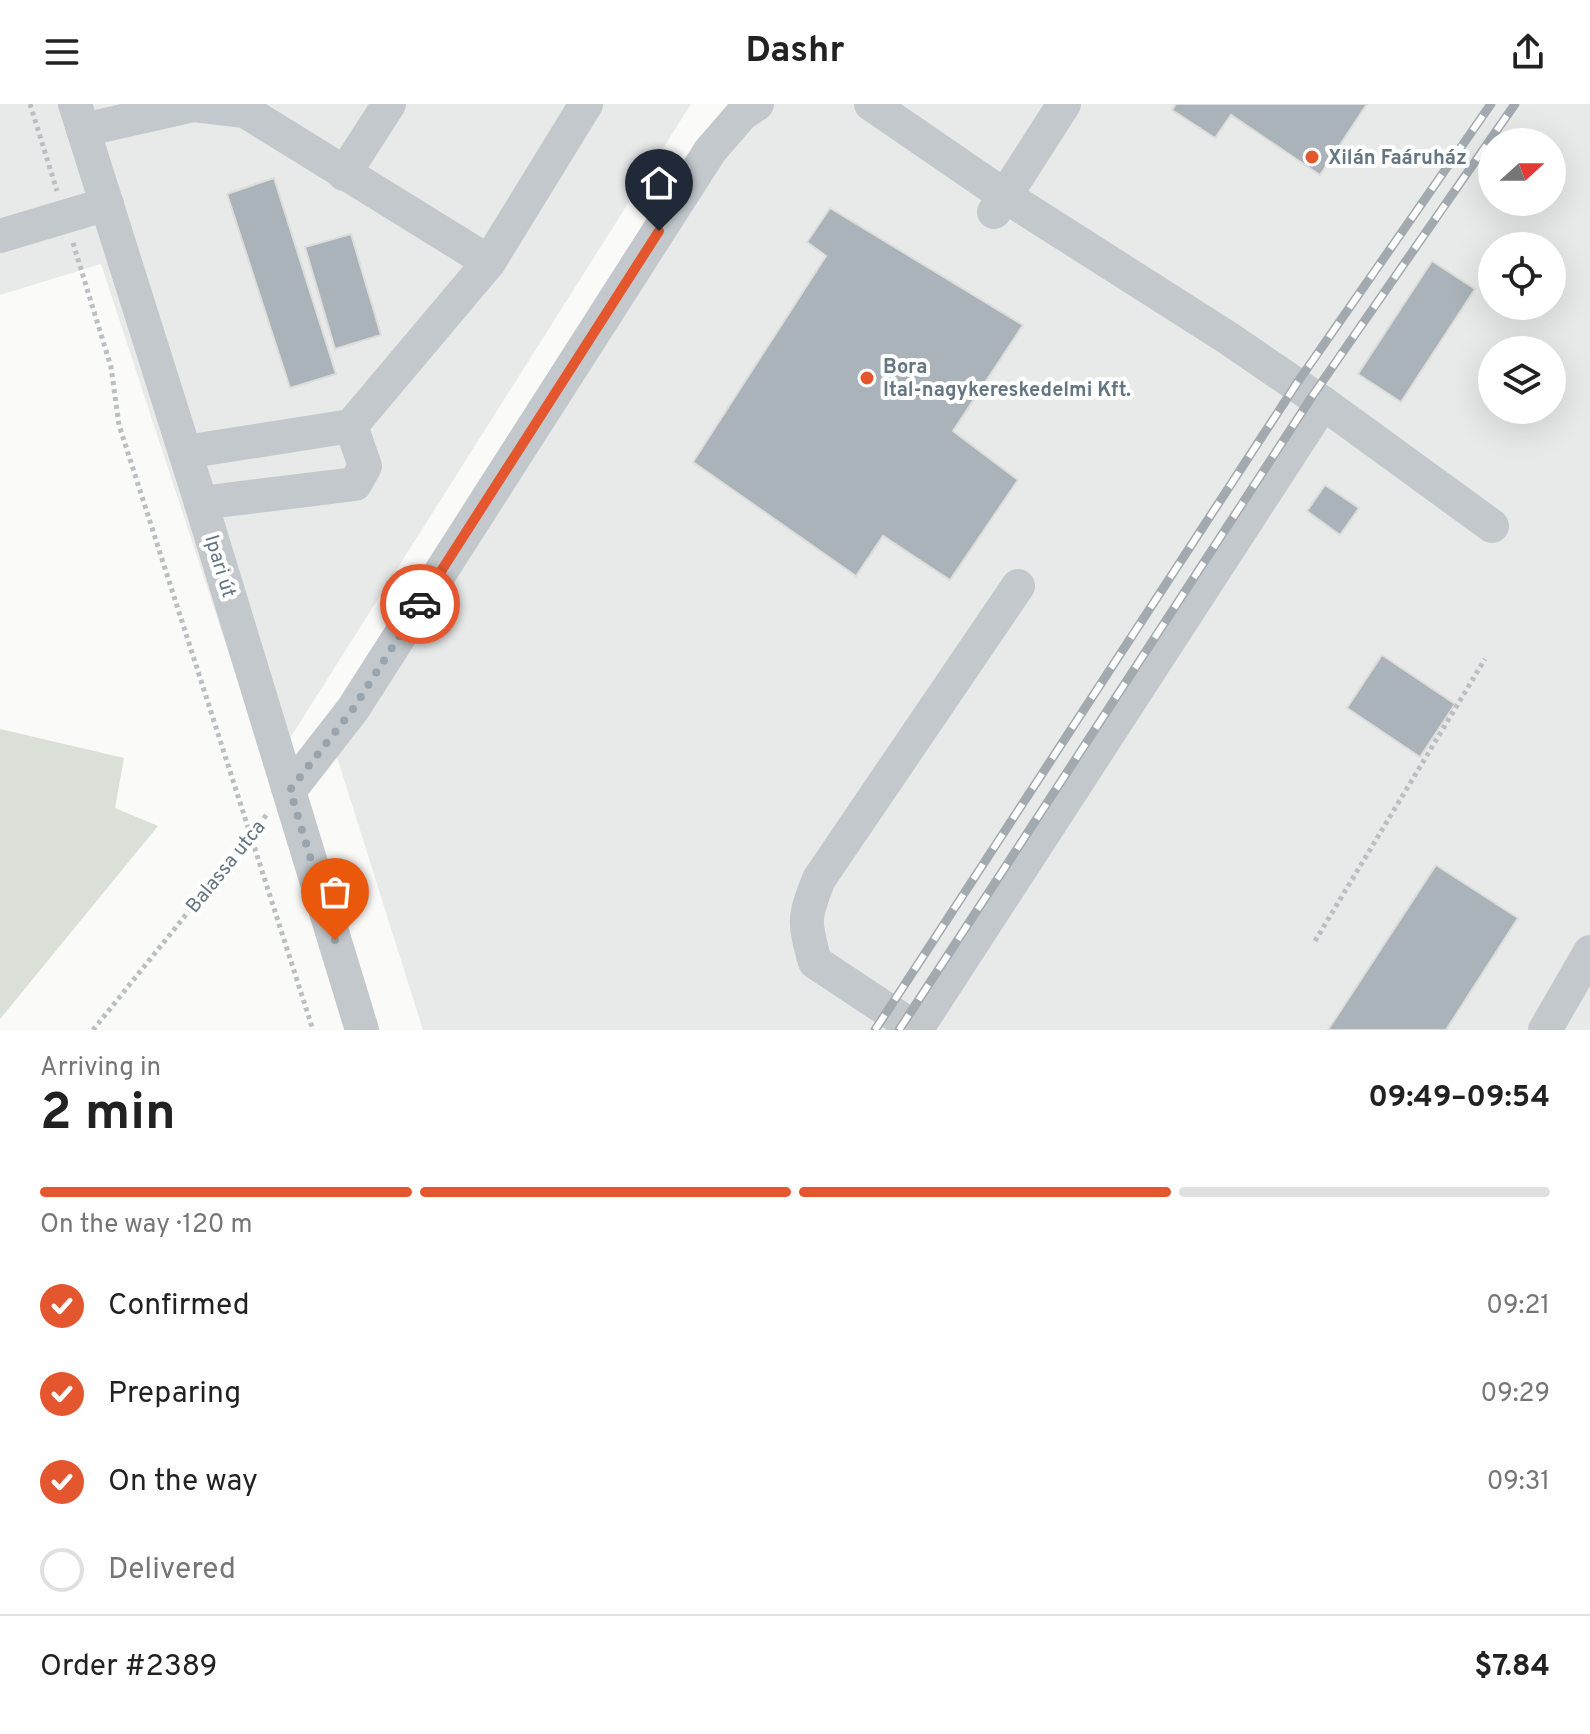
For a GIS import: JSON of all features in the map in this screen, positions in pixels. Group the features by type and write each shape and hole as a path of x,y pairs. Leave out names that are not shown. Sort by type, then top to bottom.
{"street":[{"path":"344,174 389,104"},
{"path":"185,452 351,426 489,262 586,104"},
{"path":"290,790 353,709 710,151 742,114 757,104"},
{"path":"871,104 1000,204 1174,317 1228,338 1492,526"},
{"path":"1000,204 1064,104"},
{"path":"79,117 194,105 245,111 489,262"},
{"name":"Ipari út","path":"79,117 362,1030"},
{"path":"0,236 107,204"},
{"path":"1018,586 819,879 809,904 805,924 815,962 924,1027 1323,403"},
{"path":"201,503 355,484 365,466 351,426"},
{"path":"1545,1030 1590,952"}],"path":[{"path":"30,104 111,367 119,425 313,1030"},
{"path":"1315,941 1485,659"},
{"name":"Balassa utca","path":"93,1030 250,833 290,790"}],"shaded area":[{"path":"0,104 691,104 268,773 101,264 0,295"},
{"path":"742,104 1590,104 1590,1030 423,1030 337,757"},
{"path":"0,729 124,758 115,808 158,826 0,1019"}],"building":[{"name":"Xilán Faáruház","path":"1176,104 1367,104 1320,175 1231,115 1215,138 1172,110"},
{"path":"274,178 336,374 290,388 227,194"},
{"name":"Bora Ital-nagykereskedelmi Kft.","path":"830,208 1023,325 953,431 1018,480 950,580 883,536 856,576 693,462 826,256 807,242"},
{"path":"351,234 381,335 335,349 305,247"},
{"path":"1432,261 1475,289 1401,402 1358,374"},
{"path":"1325,485 1359,508 1340,535 1307,511"},
{"path":"1382,655 1455,704 1420,757 1347,708"},
{"path":"1436,865 1518,918 1446,1030 1328,1030"}],"railway":[{"path":"875,1030 1297,383 1491,104"},
{"path":"899,1030 1313,395 1515,104"}],"way so far":[{"path":"335,940 290,790 353,709 420,604"}],"place":[{"name":"Xilán Faáruház","path":"1312,157"},
{"name":"Bora Ital-nagykereskedelmi Kft.","path":"867,378"}],"route":[{"path":"420,604 659,231"}]}
